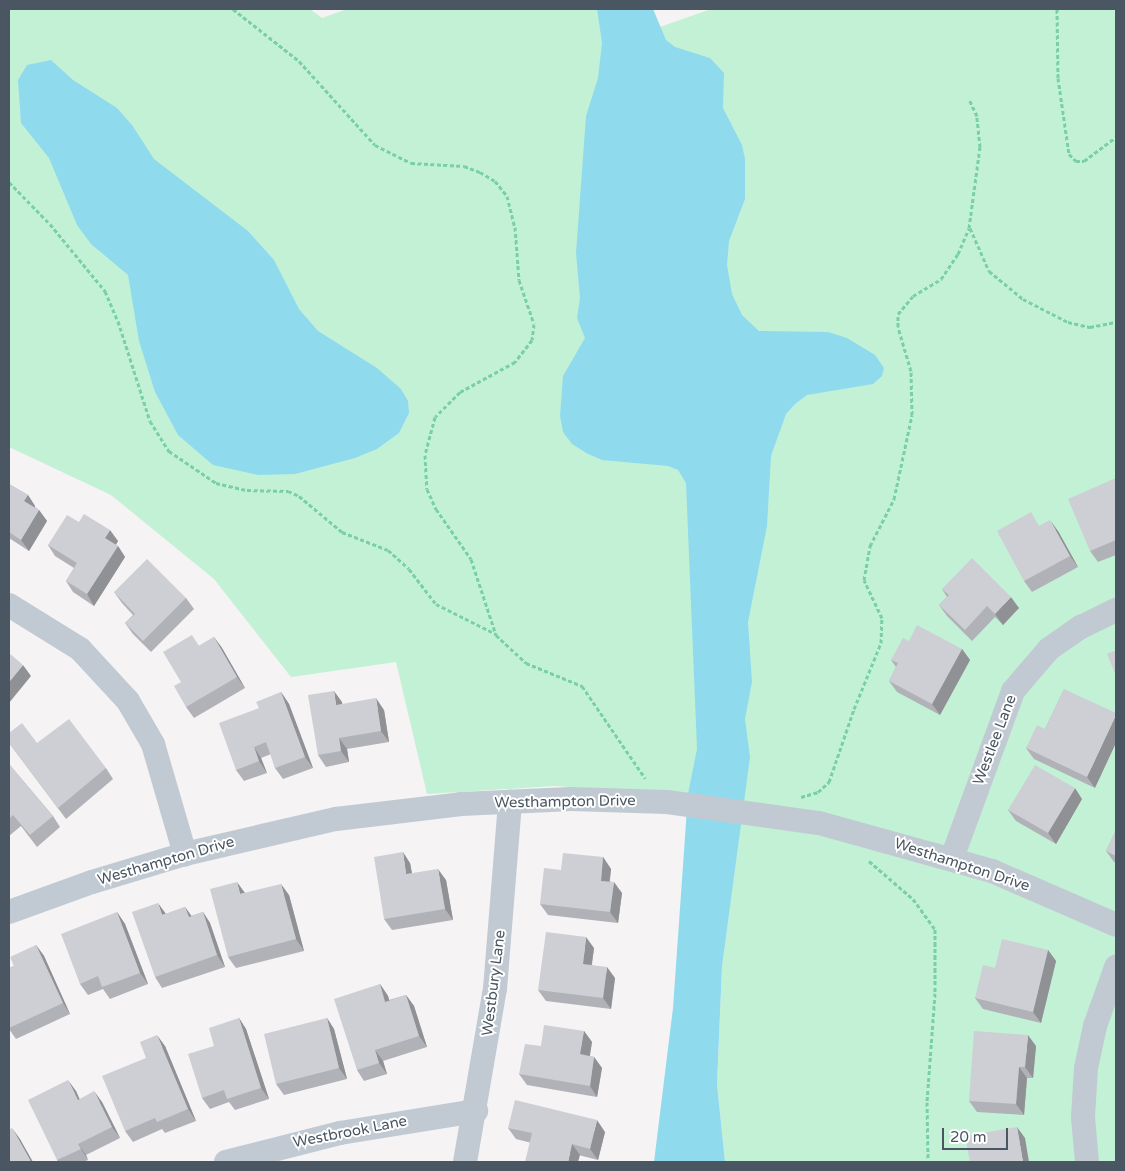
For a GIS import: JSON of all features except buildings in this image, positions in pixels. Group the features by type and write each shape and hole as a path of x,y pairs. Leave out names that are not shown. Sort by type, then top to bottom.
{"street":[{"path":"9,605 80,649 128,701 153,744 185,854"},
{"name":"Westlee Lane","path":"952,858 1013,691 1036,661 1060,641 1116,610"},
{"name":"Westhampton Drive","path":"9,912 82,885 185,854 252,836 366,814 510,802 664,802 758,812 819,823 952,858 1023,883 1116,925"},
{"name":"Westbury Lane","path":"465,1162 476,1111 494,989 510,802"},
{"path":"1087,1162 1083,1117 1086,1068 1095,1026 1116,967"},
{"name":"Westbrook Lane","path":"226,1162 340,1132 476,1111"}],"path":[{"path":"233,9 299,60 375,145 411,163 464,166 495,182 507,196 515,227 519,280 534,324 532,340 515,362 460,392 435,417 428,437 424,468 431,500 471,559 496,635"},
{"path":"1057,9 1058,78 1069,154 1076,161 1084,161 1116,137"},
{"path":"819,823 795,798 818,792 829,782 854,709 881,643 882,618 864,580 870,546 894,499 912,416 911,370 898,327 898,314 913,296 941,279 958,254 969,228 980,147 977,116 969,99"},
{"path":"9,182 50,224 105,291 118,322 150,421 169,452 216,483 247,490 288,491 299,496 342,532 388,550 409,569 436,604 496,635 526,663 582,686 664,802"},
{"path":"969,228 990,271 1023,299 1068,322 1090,327 1116,322"},
{"path":"861,856 901,887 935,929 935,993 927,1102 928,1162"}],"green space":[{"path":"9,9 310,9 322,18 347,9 653,9 660,27 711,9 1116,9 1116,1162 725,1162 717,1084 722,967 744,798 555,786 427,794 396,662 291,677 214,579 111,495 9,447"}],"water":[{"path":"597,9 653,9 666,40 675,47 710,58 724,73 723,108 742,145 745,159 745,199 729,241 727,265 732,294 742,315 759,331 828,332 847,338 875,355 884,368 882,376 873,384 807,395 795,404 786,414 771,456 767,526 748,622 752,682 745,719 750,757 722,967 717,1084 725,1162 654,1162 673,1008 688,794 697,749 686,483 678,470 668,466 602,460 588,454 572,444 563,432 560,416 563,376 585,338 577,318 580,298 576,253 586,116 598,78 602,43"},
{"path":"51,60 73,80 117,108 132,125 154,159 248,231 274,260 299,309 318,331 377,368 401,389 408,401 409,413 399,433 377,449 355,458 295,474 258,475 213,465 178,435 155,392 139,341 128,275 91,244 77,225 49,158 21,123 18,80 27,65"}]}
